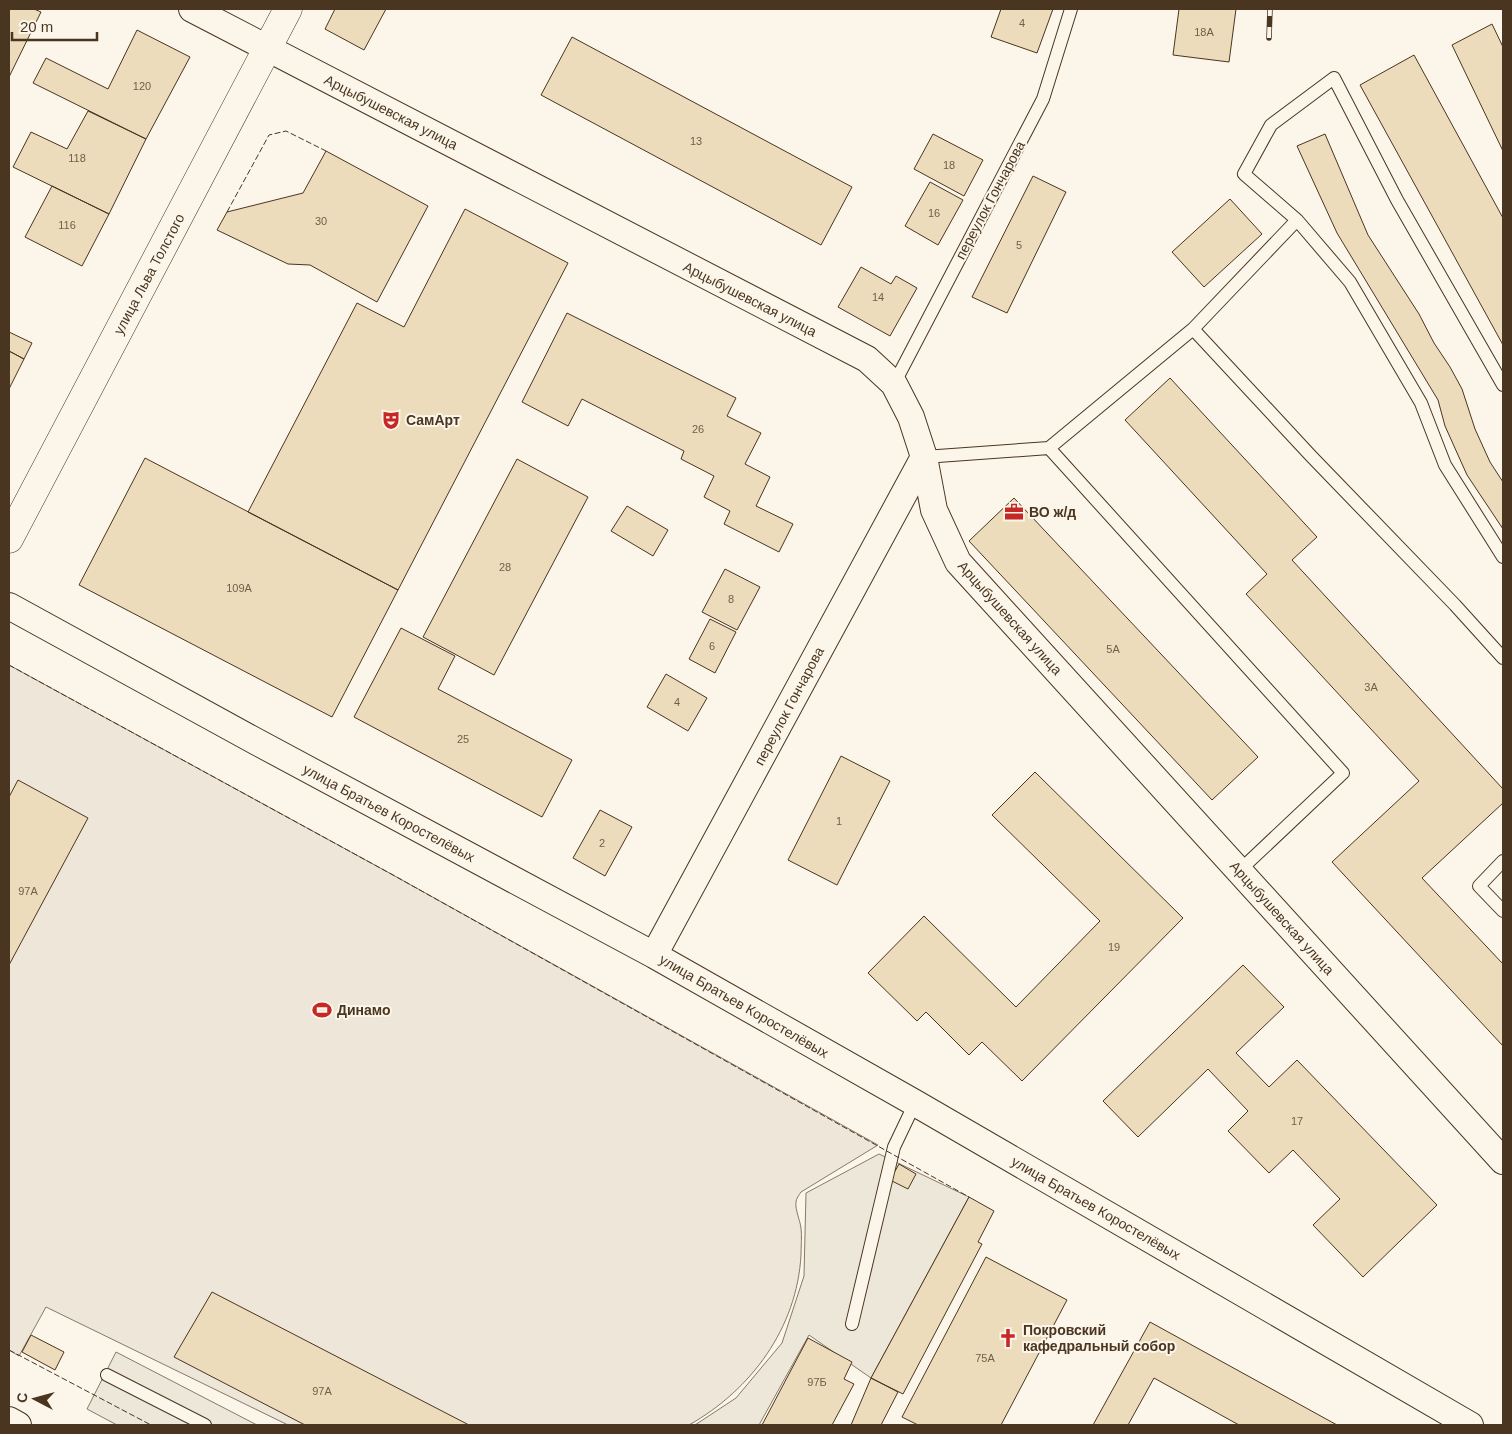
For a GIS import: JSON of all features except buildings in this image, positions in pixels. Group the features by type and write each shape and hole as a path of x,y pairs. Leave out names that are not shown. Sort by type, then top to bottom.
{"main road":[{"name":"улица Льва Толстого","path":"9,539 288,9"}],"street":[{"name":"Арцыбушевская улица","path":"192,9 867,360 894,384 910,417 924,457 934,510 958,562 1503,1161"},
{"name":"переулок Гончарова","path":"654,955 924,457"},
{"name":"улица Братьев Коростелёвых","path":"9,606 257,742 654,955 1470,1425"},
{"path":"9,1420 18,1425"}],"lane":[{"name":"переулок Гончарова","path":"894,384 1043,99 1071,9"},
{"path":"1503,385 1397,200 1334,78 1271,125 1244,174 1297,220 1350,282 1421,403 1445,465 1503,557"},
{"path":"924,457 1049,448 1194,329 1297,220"},
{"path":"1194,329 1311,456 1455,605 1503,658"},
{"path":"1049,448 1344,773 1239,871"},
{"path":"1503,861 1479,886 1503,911"},
{"path":"852,1324 894,1147 915,1104"},
{"path":"108,1375 205,1425"}],"shaded area":[{"name":"Динамо","path":"9,665 393,875 878,1145 801,1192 798,1197 796,1205 801,1228 801,1255 798,1282 791,1307 780,1332 767,1354 751,1375 711,1411 689,1425 288,1425 46,1307 19,1356 9,1350"},
{"path":"879,1154 969,1197 871,1378 809,1335 759,1425 695,1425 736,1398 782,1343 804,1276 806,1193"},
{"path":"116,1352 257,1425 117,1425 87,1409"}],"railway":[{"path":"1269,38 1270,9"}],"fence":[{"path":"227,212 269,135 286,131 326,151"},
{"path":"9,665 393,875 969,1197"},
{"path":"9,1350 151,1425"}],"place":[{"name":"СамАрт","path":"391,420"},
{"name":"ВО ж/д","path":"1014,512"},
{"name":"Динамо","path":"322,1010"},
{"name":"Покровский кафедральный собор","path":"1008,1338"}]}
